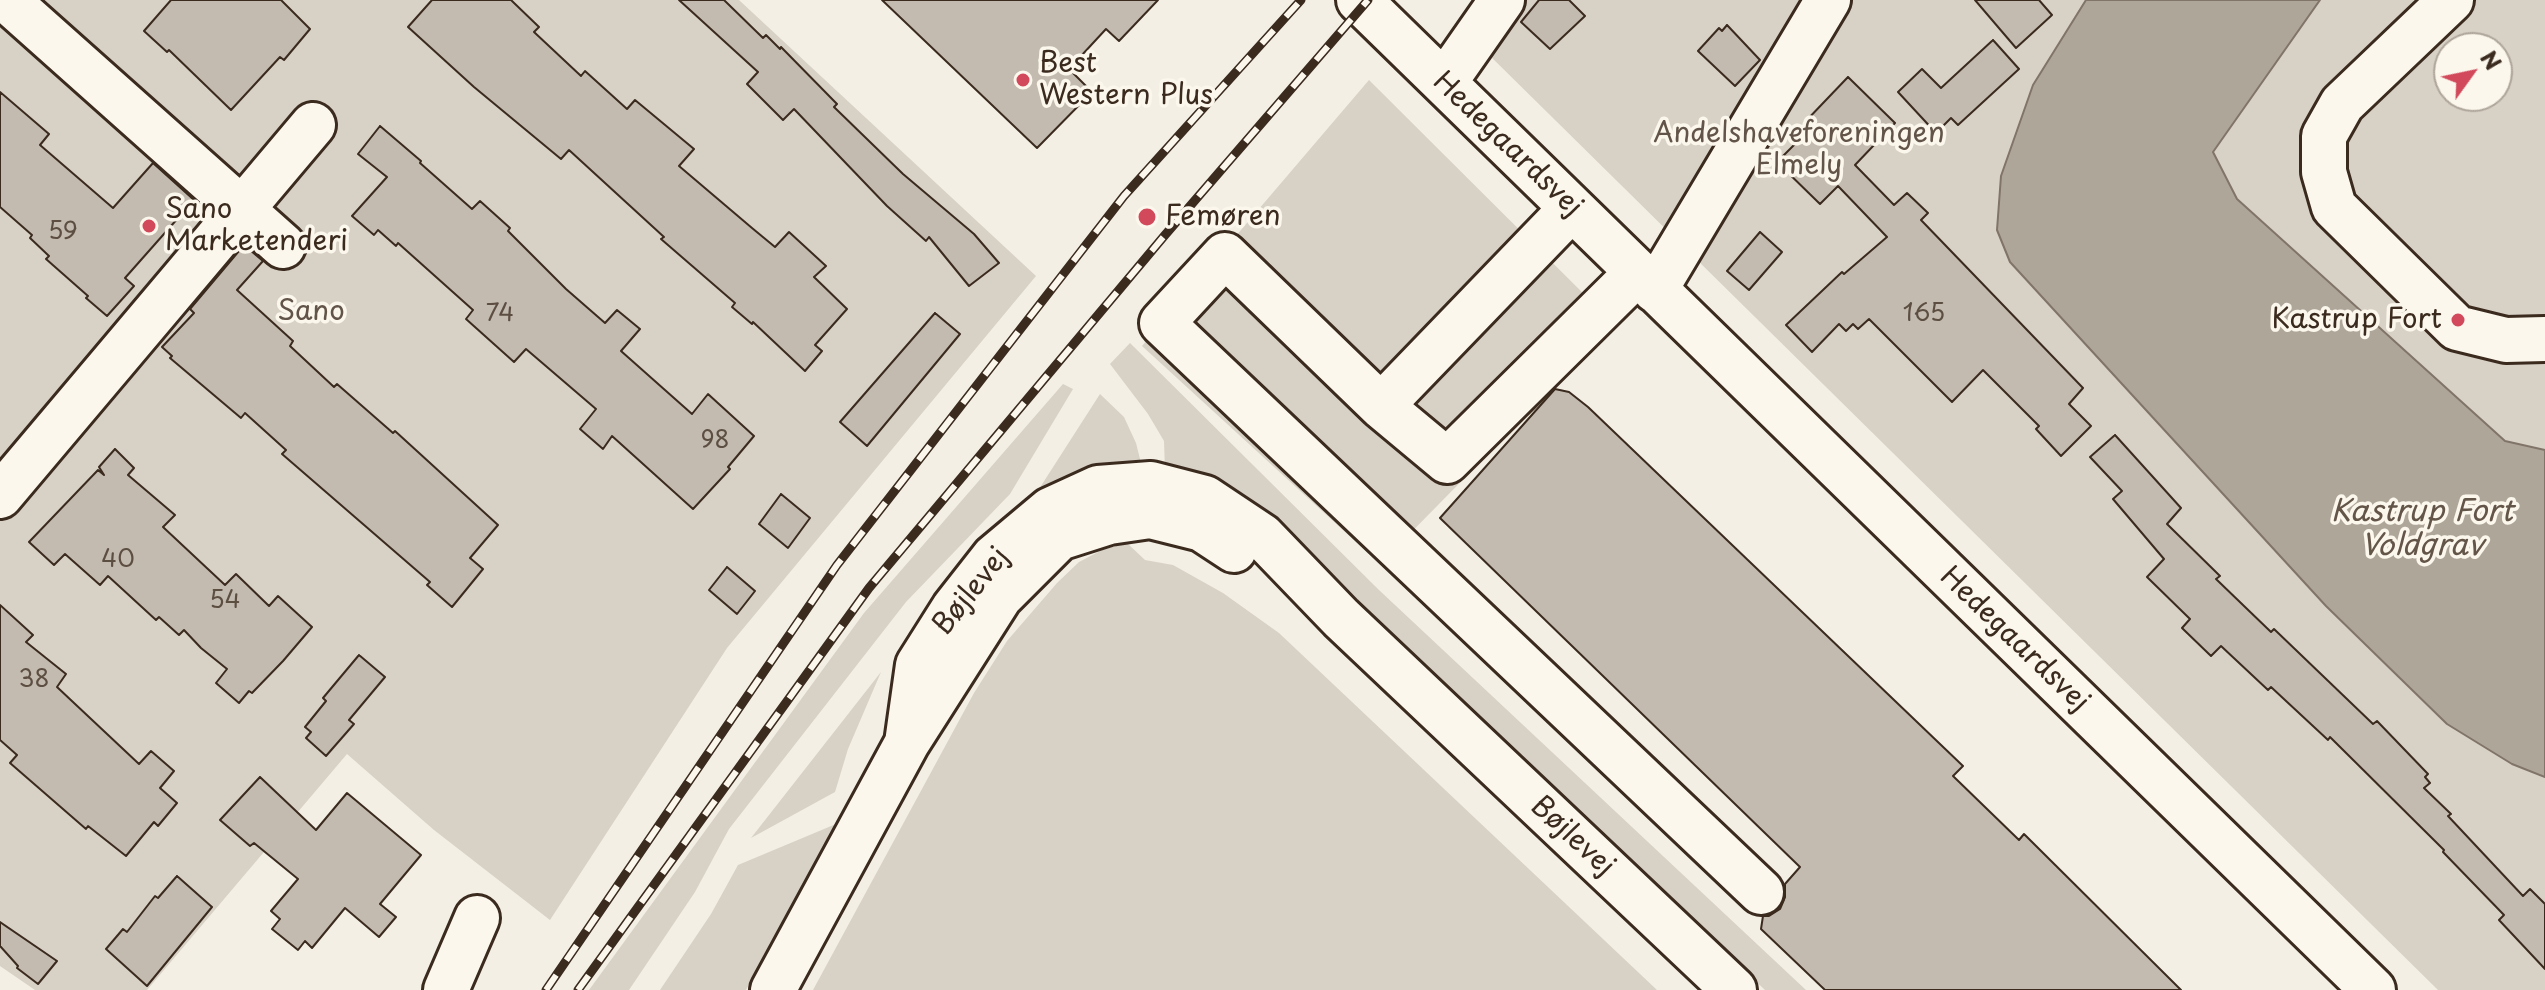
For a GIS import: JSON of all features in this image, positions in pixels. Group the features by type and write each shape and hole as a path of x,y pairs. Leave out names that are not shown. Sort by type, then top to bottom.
{"street":[{"path":"7,0 283,246"},
{"name":"Hedegaardsvej","path":"1359,0 2373,990"},
{"path":"1444,83 1502,0"},
{"path":"1761,892 1162,323 1225,255 1381,406 1447,461 1646,282 1828,0"},
{"path":"2451,0 2342,104 2324,136 2324,172 2334,207 2457,328 2506,340 2545,339"},
{"path":"0,496 313,125"},
{"path":"1381,406 1572,208"},
{"name":"Bøjlevej","path":"773,990 907,743 918,665 954,608 994,557 1050,510 1098,488 1151,484 1205,498 1262,536 1341,618 1734,990"},
{"path":"446,990 477,918"}],"green space":[{"name":"Sano","path":"0,0 739,0 1036,276 727,648 550,920 434,830 347,754 147,990 35,990 0,966"},
{"name":"Andelshaveforeningen Elmely","path":"1519,0 2545,0 2545,990 2438,990 1485,51"},
{"path":"1369,80 1615,325 1380,564 1142,346"},
{"path":"1130,343 1379,590 1806,990 1765,990 1316,566 1165,470 1164,441 1148,414 1110,364"},
{"path":"1063,384 1073,389 1010,494 906,602 729,829 695,892 629,990 589,990 864,613"},
{"path":"1100,394 1124,417 1136,443 1143,471 1015,521 1039,489"},
{"path":"1127,543 1145,560 1173,565 1223,593 1279,633 1657,990 813,990 974,693 1007,641 1079,562 1102,550"},
{"path":"881,672 848,749 835,792 751,838"},
{"path":"836,824 746,990 660,990 711,914 738,865"}],"water":[{"name":"Kastrup Fort Voldgrav","path":"2086,0 2320,0 2213,152 2237,199 2505,441 2545,450 2545,777 2512,764 2447,724 2326,606 2010,262 1997,230 2001,176 2033,85"}],"building":[{"path":"171,0 281,0 310,29 284,60 280,57 231,110 169,50 167,52 144,31"},
{"path":"432,0 511,0 539,27 534,32 581,76 585,71 627,109 635,100 694,149 679,166 752,228 775,247 789,232 826,266 814,277 847,309 815,345 822,351 805,371 753,322 732,307 735,303 661,239 664,237 569,150 561,159 408,27"},
{"path":"679,0 724,0 763,38 766,35 781,47 837,104 834,107 903,174 974,234 999,263 969,286 929,237 926,241 887,206 794,109 783,120 747,84 758,72"},
{"name":"Best Western Plus","path":"882,0 1158,0 1119,41 1106,29 1069,69 1092,92 1037,148"},
{"path":"1539,0 1569,0 1585,16 1550,49 1521,22"},
{"path":"1975,0 2039,0 2052,15 2016,48"},
{"path":"1727,25 1760,60 1735,86 1698,51 1719,28 1722,31"},
{"path":"1993,40 2019,69 1958,125 1951,118 1936,133 1898,92 1922,69 1941,88"},
{"path":"1848,77 1895,123 1855,165 1894,205 1907,193 1928,213 1921,220 2083,388 2069,404 2091,426 2061,456 2036,429 2039,426 1983,370 1952,402 1869,319 1858,329 1853,324 1846,331 1839,324 1812,352 1786,325 1842,272 1844,274 1887,237 1838,186 1820,204 1777,162 1810,129 1804,123"},
{"path":"0,92 49,134 40,145 113,208 153,163 194,200 125,278 134,286 107,316 46,259 49,256 30,238 32,235 0,207"},
{"path":"380,126 472,209 480,201 510,228 508,231 566,289 605,323 617,310 640,329 621,351 692,414 708,394 754,436 728,467 730,469 693,509 612,436 603,449 580,429 596,409 526,349 514,362 466,319 473,310 398,243 396,246 378,230 374,235 352,216 387,177 358,154"},
{"path":"1760,232 1782,252 1749,290 1727,271"},
{"path":"244,245 263,261 237,290 293,341 290,346 334,387 337,384 393,433 395,431 498,525 470,558 483,569 452,607 427,585 430,582 282,454 286,450 245,413 241,418 170,358 172,356 162,347 194,313 190,309"},
{"path":"935,313 960,334 867,446 840,422"},
{"path":"1555,389 1569,392 1588,407 1963,766 1953,776 2019,840 2024,834 2181,990 1825,990 1761,929 1763,916 1780,909 1785,897 1785,884 1800,867 1440,518"},
{"path":"2115,435 2181,508 2167,524 2220,576 2216,579 2271,632 2274,629 2373,724 2377,721 2428,774 2425,777 2430,783 2424,788 2451,814 2448,816 2523,896 2530,889 2545,904 2545,969 2499,920 2504,915 2444,850 2330,737 2328,740 2271,687 2268,690 2221,646 2211,656 2182,628 2190,619 2147,577 2164,559 2113,499 2122,491 2090,457"},
{"path":"115,449 134,468 128,475 175,515 163,527 225,585 236,574 269,606 278,596 312,627 283,661 239,703 216,683 227,669 184,630 179,635 159,617 156,620 108,576 100,585 65,554 54,565 29,542 98,470 104,475 99,467"},
{"path":"781,494 810,518 788,548 759,524"},
{"path":"727,567 755,591 737,614 709,590"},
{"path":"0,605 33,635 26,642 66,674 57,687 139,764 151,751 174,771 160,788 177,803 158,826 154,822 126,856 88,826 86,829 10,763 17,755 0,740"},
{"path":"359,655 385,677 349,720 354,724 326,756 306,738 311,732 305,727 326,701 323,698"},
{"path":"260,777 316,830 347,793 421,855 380,904 396,917 379,937 345,908 312,948 305,941 298,950 272,929 280,919 271,911 298,879 254,843 250,846 220,820"},
{"path":"177,876 212,907 147,986 106,949 123,929 127,932 155,896 158,898"},
{"path":"0,922 57,961 38,984 17,968 0,946"}],"railway":[{"path":"546,990 837,565 1124,196 1301,0"},
{"path":"578,990 869,588 1165,235 1368,0"}],"place":[{"name":"Best Western Plus","path":"1023,80"},
{"name":"Femøren","path":"1147,217"},
{"name":"Sano Marketenderi","path":"149,226"},
{"name":"Kastrup Fort","path":"2458,320"}]}
